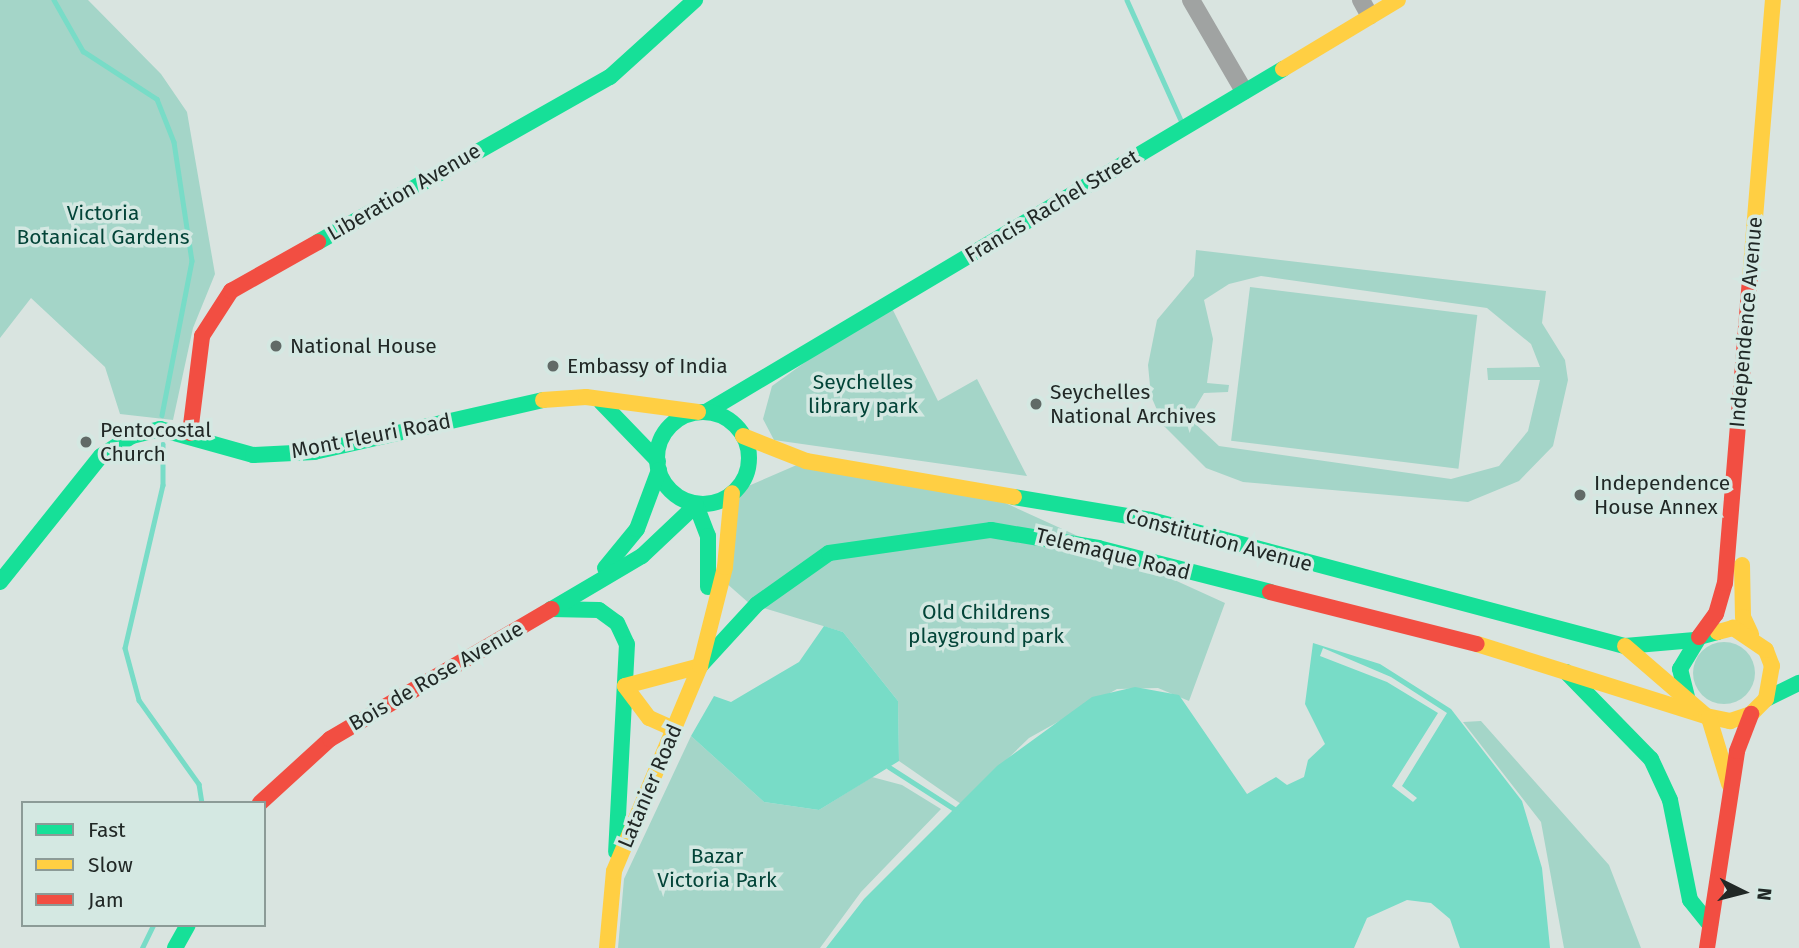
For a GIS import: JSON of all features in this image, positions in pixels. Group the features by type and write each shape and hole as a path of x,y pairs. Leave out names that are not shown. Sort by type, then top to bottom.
{"main road":[{"name":"Liberation Avenue","path":"190,433 202,336 231,291 610,77 695,0"},
{"name":"Francis Rachel Street","path":"702,412 1244,91 1365,8 1398,0"},
{"name":"Independence Avenue","path":"1697,638 1716,614 1725,583 1773,0"},
{"name":"Independence Avenue","path":"1751,634 1740,582 1790,27"},
{"name":"Mont Fleuri Road","path":"0,582 101,456 132,436 160,429 190,433 230,452 314,452 523,402 662,402 702,412"},
{"path":"601,402 658,466 673,492 696,505 732,493 748,466 743,436 728,419 702,412 673,423 658,466"},
{"name":"Constitution Avenue","path":"743,436 806,461 1151,520 1625,646 1697,638"},
{"name":"Constitution Avenue","path":"732,493 771,473 806,461"},
{"name":"Bois de Rose Avenue","path":"588,586 637,530 658,466"},
{"name":"Latanier Road","path":"607,948 614,872 700,666 725,567 732,493"},
{"name":"Bois de Rose Avenue","path":"262,801 292,767 399,693 551,609 670,536 696,505"},
{"name":"Latanier Road","path":"696,505 708,536 708,627"},
{"name":"Telemaque Road","path":"700,666 757,604 829,553 991,530 1098,548 1560,666 1708,717"},
{"path":"551,609 588,606 617,623 627,644 614,872"},
{"path":"1786,659 1766,650 1751,634 1733,628 1697,638 1680,669 1688,701 1708,717 1730,721 1751,714 1766,699 1799,683"},
{"name":"Constitution Avenue","path":"1625,646 1688,701"},
{"path":"1766,650 1772,683 1766,699"},
{"path":"625,686 700,666"},
{"name":"Telemaque Road","path":"1560,666 1644,746 1670,800 1690,900 1710,925"},
{"path":"625,686 649,718 674,729"},
{"path":"1707,948 1730,789 1751,714"},
{"path":"1708,717 1730,789"},
{"path":"175,948 187,927"}],"street":[{"path":"1191,0 1244,91"}],"green space":[{"name":"Victoria Botanical Gardens","path":"0,0 88,0 161,74 187,112 215,274 193,328 173,420 120,414 105,367 31,298 0,338"},
{"path":"1196,250 1546,291 1542,323 1565,360 1568,380 1553,446 1519,481 1468,502 1243,482 1206,468 1164,426 1151,396 1148,365 1157,320 1194,276","holes":["1261,276 1487,308 1531,344 1540,367 1487,368 1488,380 1540,380 1528,431 1499,466 1451,479 1219,446 1189,418 1204,393 1228,392 1229,385 1207,383 1213,339 1204,300 1229,284"]},
{"path":"1250,287 1477,315 1458,469 1231,441"},
{"name":"Seychelles library park","path":"889,302 938,401 977,379 1027,476 774,440 763,419 772,386"},
{"name":"Old Childrens playground park","path":"806,461 959,482 1225,603 1189,701 1158,688 1117,689 1029,738 961,804 899,761 898,701 843,632 750,604 725,582 732,493"},
{"path":"1724,642 1746,651 1755,673 1746,695 1724,704 1702,695 1693,673 1702,651"},
{"path":"1481,721 1609,865 1641,948 1564,948 1541,822 1463,722"},
{"name":"Bazar Victoria Park","path":"691,736 764,802 819,810 872,777 902,785 941,809 861,892 820,948 618,948 624,879"}],"shaded area":[{"path":"824,626 843,632 898,701 899,761 819,810 764,802 691,736 714,696 731,702 799,662"},
{"path":"1313,643 1380,664 1451,709 1522,801 1542,868 1550,948 1460,948 1450,919 1431,903 1407,900 1367,918 1354,948 826,948 864,899 997,766 1092,697 1135,687 1179,695 1247,794 1276,777 1287,785 1304,777 1308,760 1325,744 1305,704"}],"pier":[{"path":"1323,648 1391,677 1447,713 1402,786 1417,798 1413,802 1392,786 1438,713 1387,682 1320,656"}],"waterway":[{"path":"54,0 83,51 157,99 174,142 192,261 162,415"},
{"path":"1127,0 1181,120"},
{"path":"163,444 163,485 125,648 139,700 199,784 202,801"},
{"path":"889,767 956,810"},
{"path":"142,948 152,927"}],"traffic: fast":[{"path":"318,242 610,77 695,0"},
{"path":"706,412 1283,69"},
{"path":"0,582 101,456 132,436 160,429 253,455 314,452 543,400"},
{"path":"601,402 658,461"},
{"path":"703,412 720,416 735,426 745,441 749,458 745,475 735,490 720,500 703,504 686,500 671,490 661,475 657,458 661,441 671,426 686,416 703,412"},
{"path":"605,568 637,529 659,470"},
{"path":"1014,497 1151,520 1625,646 1695,640"},
{"path":"696,505 708,536 708,587"},
{"path":"552,609 642,556 696,505"},
{"path":"700,666 757,604 829,553 991,530 1098,548 1270,592"},
{"path":"551,609 599,610 617,623 627,644 616,852"},
{"path":"1688,701 1680,669 1699,637 1718,632"},
{"path":"1566,672 1651,759 1670,800 1690,900 1710,925"},
{"path":"1766,699 1799,683"},
{"path":"175,948 187,927"}],"traffic: slow":[{"path":"1283,69 1398,0"},
{"path":"1750,279 1773,0"},
{"path":"543,400 586,397 698,412"},
{"path":"743,436 806,461 1014,497"},
{"path":"607,948 614,871 700,666 725,567 732,493"},
{"path":"1742,565 1743,617 1751,634"},
{"path":"1625,646 1706,716 1730,721 1751,714 1766,699 1772,666 1766,650 1733,628 1718,632"},
{"path":"1477,644 1705,716"},
{"path":"674,729 649,718 625,686 700,666"},
{"path":"1709,718 1729,784"}],"traffic: jam":[{"path":"190,433 202,336 231,291 318,242"},
{"path":"1699,637 1716,614 1725,583 1750,279"},
{"path":"1270,592 1477,644"},
{"path":"262,801 330,739 552,609"},
{"path":"1707,948 1737,751 1751,714"}],"place":[{"name":"National House","path":"276,346"},
{"name":"Embassy of India","path":"553,366"},
{"name":"Seychelles National Archives","path":"1036,404"},
{"name":"Pentocostal Church","path":"86,442"},
{"name":"Independence House Annex","path":"1580,495"}]}
